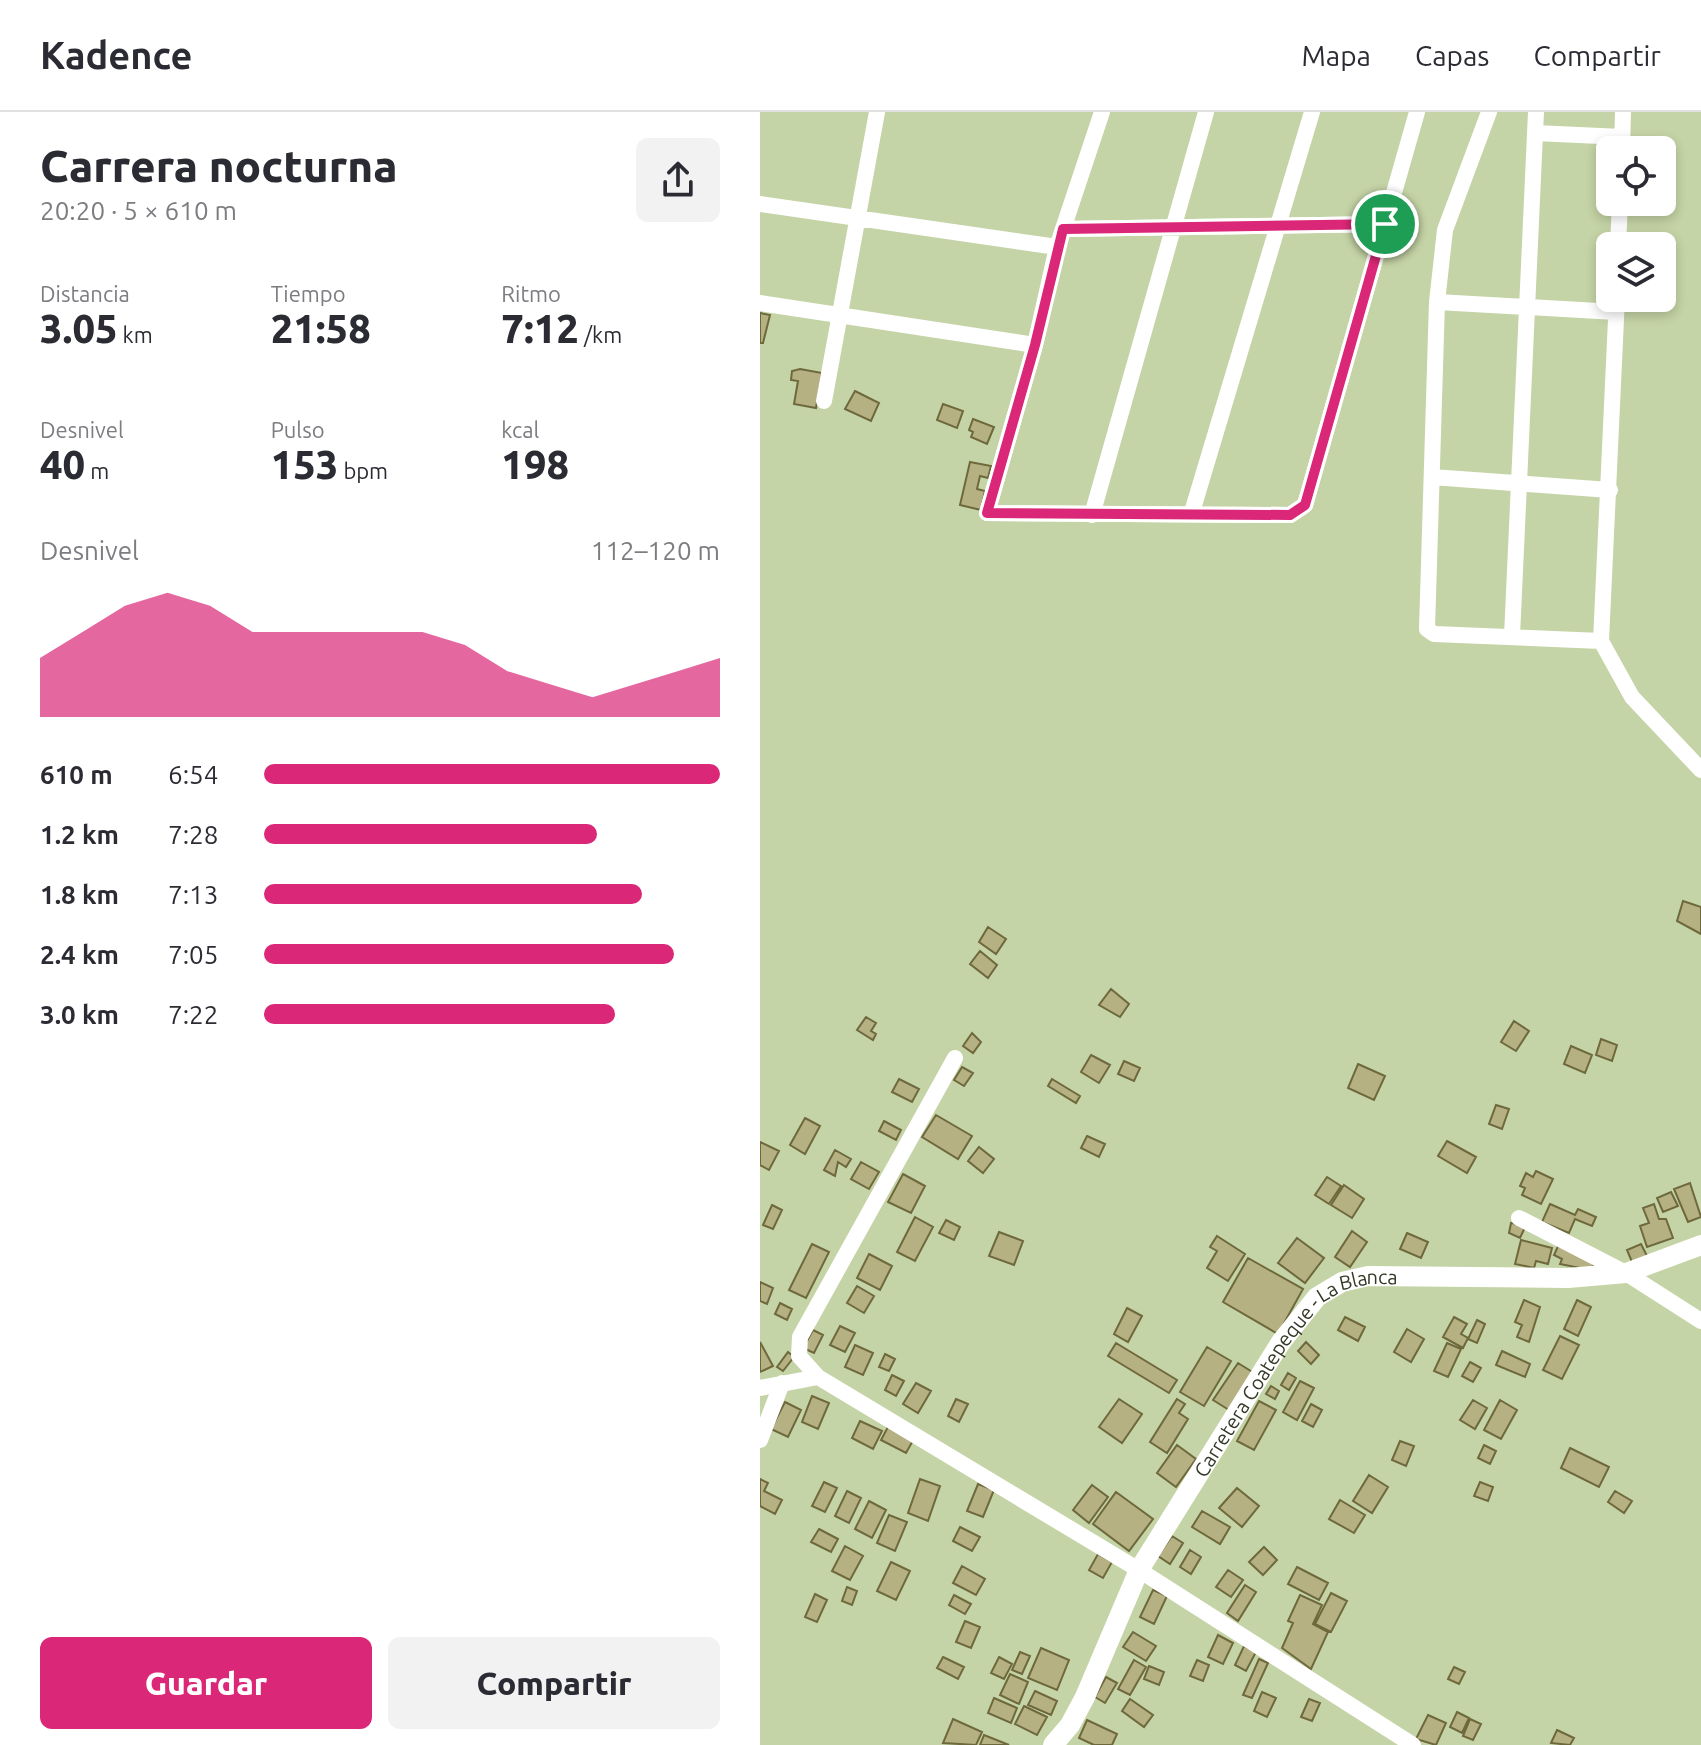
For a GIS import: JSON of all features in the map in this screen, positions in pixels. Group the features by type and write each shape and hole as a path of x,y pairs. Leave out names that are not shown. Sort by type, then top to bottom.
{"main road":[{"name":"Carretera Coatepeque - La Blanca","path":"1053,1745 1070,1725 1085,1697 1139,1570 1306,1306 1329,1289 1355,1278 1382,1275 1568,1278 1626,1273 1701,1245"}],"street":[{"path":"824,401 877,112"},
{"path":"1102,112 1057,247 1035,345 987,513 1290,515 1305,505 1417,112"},
{"path":"1092,515 1206,112"},
{"path":"1192,512 1281,225 1312,112"},
{"path":"1489,112 1445,230 1437,302 1427,629 1434,634 1601,641"},
{"path":"1512,636 1536,112"},
{"path":"1622,136 1623,112"},
{"path":"1535,133 1596,141"},
{"path":"760,204 856,221 1057,247"},
{"path":"1063,229 1385,224"},
{"path":"1437,302 1596,305"},
{"path":"760,303 1035,345"},
{"path":"1616,312 1601,641 1632,697 1701,770"},
{"path":"1432,477 1610,490"},
{"path":"955,1058 800,1337 799,1356 818,1377 942,1448 1413,1745"},
{"path":"1519,1218 1626,1273 1701,1321"},
{"path":"760,1388 818,1377"},
{"path":"760,1440 782,1383"}],"building":[{"path":"760,313 770,315 763,343 760,343"},
{"path":"800,369 822,373 816,408 794,404 798,381 791,380 792,371"},
{"path":"855,391 879,403 871,421 845,409"},
{"path":"943,404 963,411 957,428 937,420"},
{"path":"973,419 994,427 987,444 971,437 973,432 969,430"},
{"path":"970,462 991,466 988,478 980,476 977,489 985,491 981,510 960,505"},
{"path":"1683,901 1701,907 1701,934 1677,921"},
{"path":"988,927 1006,939 996,954 979,942"},
{"path":"980,951 997,965 988,978 970,964"},
{"path":"1111,989 1129,1004 1120,1017 1099,1005"},
{"path":"866,1017 876,1023 871,1031 876,1034 873,1040 857,1030"},
{"path":"1514,1021 1529,1031 1516,1051 1501,1042"},
{"path":"972,1033 981,1042 973,1053 963,1046"},
{"path":"1601,1039 1617,1045 1612,1061 1596,1055"},
{"path":"1571,1046 1592,1055 1585,1073 1564,1064"},
{"path":"1091,1055 1110,1065 1099,1083 1081,1072"},
{"path":"1124,1061 1140,1068 1134,1081 1118,1074"},
{"path":"1358,1064 1385,1076 1374,1100 1348,1088"},
{"path":"962,1067 973,1073 964,1086 954,1080"},
{"path":"899,1079 919,1089 912,1102 892,1092"},
{"path":"1052,1079 1080,1096 1076,1103 1048,1086"},
{"path":"1496,1105 1509,1109 1502,1129 1489,1124"},
{"path":"936,1115 972,1136 958,1159 922,1137"},
{"path":"805,1118 820,1126 805,1154 790,1145"},
{"path":"884,1121 901,1130 896,1140 879,1131"},
{"path":"1087,1136 1105,1144 1099,1157 1081,1148"},
{"path":"1447,1141 1476,1157 1467,1173 1438,1156"},
{"path":"760,1142 779,1151 769,1170 760,1165"},
{"path":"979,1147 994,1159 983,1173 968,1161"},
{"path":"835,1150 851,1159 846,1167 838,1162 835,1176 824,1170"},
{"path":"861,1162 879,1172 869,1189 851,1179"},
{"path":"1536,1171 1553,1179 1541,1204 1522,1195 1525,1188 1520,1186 1526,1173 1533,1177"},
{"path":"903,1174 925,1186 911,1213 888,1202"},
{"path":"1327,1177 1341,1186 1329,1204 1315,1195"},
{"path":"1690,1183 1701,1217 1688,1222 1674,1189"},
{"path":"1344,1185 1364,1199 1352,1218 1331,1205"},
{"path":"1671,1192 1678,1206 1663,1212 1657,1198"},
{"path":"1550,1204 1575,1215 1578,1209 1596,1217 1592,1226 1575,1219 1569,1233 1542,1222"},
{"path":"1654,1204 1659,1219 1666,1219 1673,1238 1647,1247 1640,1226 1649,1223 1643,1208"},
{"path":"772,1205 782,1210 773,1229 763,1225"},
{"path":"915,1217 933,1227 915,1261 897,1252"},
{"path":"946,1220 960,1227 954,1240 939,1233"},
{"path":"1511,1223 1526,1225 1520,1238 1509,1233"},
{"path":"1352,1231 1367,1242 1350,1267 1335,1257"},
{"path":"999,1232 1023,1241 1014,1265 989,1256"},
{"path":"1407,1233 1428,1242 1421,1258 1400,1249"},
{"path":"1217,1236 1245,1254 1228,1281 1207,1268 1217,1251 1210,1247"},
{"path":"1297,1238 1324,1258 1305,1283 1278,1263"},
{"path":"1521,1240 1552,1248 1548,1264 1536,1261 1534,1268 1515,1264"},
{"path":"812,1244 829,1252 806,1298 789,1290"},
{"path":"1559,1244 1596,1261 1590,1270 1560,1264 1562,1259 1554,1255"},
{"path":"1641,1244 1647,1256 1632,1262 1627,1250"},
{"path":"869,1254 892,1266 880,1290 857,1278"},
{"path":"1248,1258 1303,1289 1278,1334 1223,1302"},
{"path":"760,1282 773,1288 767,1304 760,1301"},
{"path":"857,1286 874,1296 864,1313 847,1303"},
{"path":"1524,1300 1540,1307 1529,1342 1517,1337 1522,1325 1515,1322"},
{"path":"1577,1300 1591,1307 1578,1336 1564,1329"},
{"path":"780,1303 792,1309 787,1320 775,1314"},
{"path":"1127,1308 1142,1316 1128,1342 1114,1334"},
{"path":"1345,1317 1365,1327 1358,1341 1338,1330"},
{"path":"1454,1317 1467,1324 1461,1334 1468,1338 1463,1348 1443,1337"},
{"path":"1477,1320 1485,1324 1477,1343 1468,1339"},
{"path":"840,1326 855,1333 845,1352 830,1345"},
{"path":"1407,1329 1424,1339 1411,1362 1394,1352"},
{"path":"813,1330 823,1335 814,1353 803,1348"},
{"path":"1560,1336 1579,1345 1562,1379 1543,1370"},
{"path":"760,1342 773,1366 760,1372"},
{"path":"1306,1342 1319,1355 1311,1364 1298,1351"},
{"path":"1116,1343 1177,1380 1169,1393 1108,1356"},
{"path":"1447,1343 1461,1349 1448,1377 1434,1371"},
{"path":"855,1345 873,1353 863,1375 845,1367"},
{"path":"1207,1347 1231,1361 1204,1406 1180,1392"},
{"path":"1502,1351 1530,1364 1525,1377 1496,1365"},
{"path":"788,1352 794,1357 783,1371 777,1367"},
{"path":"885,1354 895,1359 889,1371 879,1367"},
{"path":"1470,1362 1481,1368 1473,1382 1462,1376"},
{"path":"1238,1363 1254,1373 1229,1410 1213,1400"},
{"path":"1288,1373 1296,1378 1289,1390 1281,1385"},
{"path":"892,1375 904,1381 896,1396 885,1390"},
{"path":"1300,1381 1314,1388 1297,1420 1283,1412"},
{"path":"916,1383 931,1391 918,1413 903,1404"},
{"path":"1271,1386 1279,1391 1275,1399 1266,1394"},
{"path":"812,1396 829,1403 818,1429 802,1422"},
{"path":"956,1399 968,1404 959,1422 948,1416"},
{"path":"1119,1399 1142,1414 1122,1443 1099,1427"},
{"path":"1177,1399 1185,1404 1179,1413 1188,1419 1167,1453 1150,1442"},
{"path":"1473,1400 1487,1408 1475,1429 1460,1420"},
{"path":"1500,1400 1517,1410 1501,1439 1484,1430"},
{"path":"1259,1401 1276,1410 1254,1450 1237,1441"},
{"path":"785,1402 801,1410 788,1437 771,1429"},
{"path":"1311,1404 1322,1410 1313,1427 1302,1421"},
{"path":"860,1421 882,1431 873,1449 852,1438"},
{"path":"890,1423 915,1437 906,1453 881,1440"},
{"path":"1400,1441 1414,1446 1406,1466 1392,1460"},
{"path":"1177,1445 1196,1459 1176,1487 1157,1473"},
{"path":"1484,1445 1496,1451 1490,1464 1478,1458"},
{"path":"1570,1448 1609,1467 1599,1487 1561,1468"},
{"path":"1369,1475 1388,1487 1372,1513 1353,1501"},
{"path":"760,1479 768,1483 764,1491 782,1500 775,1514 760,1506"},
{"path":"920,1479 940,1486 928,1521 908,1513"},
{"path":"824,1482 837,1488 825,1512 812,1506"},
{"path":"1480,1482 1493,1487 1488,1501 1474,1496"},
{"path":"978,1484 994,1490 983,1517 967,1511"},
{"path":"1092,1485 1108,1497 1089,1523 1073,1510"},
{"path":"1237,1488 1259,1506 1242,1527 1219,1508"},
{"path":"847,1491 861,1498 849,1523 835,1516"},
{"path":"1615,1491 1632,1501 1624,1513 1608,1502"},
{"path":"1116,1492 1153,1519 1129,1551 1093,1524"},
{"path":"1340,1500 1365,1515 1354,1533 1329,1519"},
{"path":"869,1501 886,1510 872,1538 855,1529"},
{"path":"1202,1511 1230,1527 1220,1544 1192,1527"},
{"path":"889,1515 907,1522 895,1551 877,1543"},
{"path":"960,1527 980,1537 972,1551 953,1541"},
{"path":"819,1529 838,1539 831,1552 811,1542"},
{"path":"1172,1536 1183,1543 1170,1564 1158,1556"},
{"path":"845,1546 863,1556 850,1580 832,1571"},
{"path":"1264,1547 1277,1560 1263,1575 1249,1562"},
{"path":"1190,1550 1201,1557 1191,1574 1180,1567"},
{"path":"1098,1554 1112,1562 1103,1578 1089,1570"},
{"path":"891,1562 910,1571 896,1600 877,1591"},
{"path":"962,1566 985,1579 976,1595 953,1583"},
{"path":"1297,1567 1328,1583 1319,1600 1288,1584"},
{"path":"1228,1570 1243,1580 1231,1597 1216,1587"},
{"path":"1245,1585 1256,1592 1238,1621 1227,1613"},
{"path":"847,1587 857,1591 852,1605 842,1601"},
{"path":"1153,1590 1167,1596 1154,1624 1140,1617"},
{"path":"1331,1593 1347,1601 1331,1632 1315,1624"},
{"path":"815,1594 827,1600 817,1622 805,1617"},
{"path":"954,1595 971,1604 965,1614 949,1605"},
{"path":"1300,1595 1322,1605 1313,1624 1328,1632 1311,1669 1282,1648 1293,1623 1288,1621"},
{"path":"965,1621 980,1627 971,1648 956,1642"},
{"path":"1133,1632 1156,1646 1146,1661 1123,1647"},
{"path":"1218,1635 1233,1643 1223,1664 1208,1657"},
{"path":"1244,1646 1256,1652 1246,1671 1235,1665"},
{"path":"1041,1648 1069,1660 1057,1690 1028,1678"},
{"path":"1020,1652 1030,1656 1022,1674 1012,1670"},
{"path":"943,1657 964,1667 958,1679 937,1668"},
{"path":"999,1657 1012,1664 1004,1679 991,1673"},
{"path":"1259,1659 1268,1663 1252,1698 1243,1695"},
{"path":"1134,1660 1146,1667 1130,1695 1118,1689"},
{"path":"1197,1660 1209,1665 1203,1681 1190,1676"},
{"path":"1149,1666 1164,1672 1159,1685 1144,1679"},
{"path":"1454,1667 1465,1672 1459,1684 1448,1679"},
{"path":"1010,1674 1028,1682 1019,1704 1000,1695"},
{"path":"1106,1677 1117,1683 1105,1703 1095,1697"},
{"path":"1035,1691 1057,1701 1051,1715 1028,1705"},
{"path":"1262,1692 1276,1698 1267,1717 1254,1711"},
{"path":"994,1698 1017,1708 1011,1723 988,1713"},
{"path":"1130,1699 1153,1715 1144,1727 1122,1711"},
{"path":"1309,1699 1320,1703 1312,1721 1301,1717"},
{"path":"1024,1706 1047,1717 1037,1735 1015,1724"},
{"path":"1457,1712 1469,1718 1462,1733 1450,1727"},
{"path":"1428,1715 1446,1723 1436,1745 1416,1739"},
{"path":"953,1719 982,1732 976,1745 943,1743"},
{"path":"1470,1719 1481,1724 1473,1740 1463,1736"},
{"path":"1087,1720 1117,1734 1112,1745 1094,1745 1079,1738"},
{"path":"1557,1730 1574,1738 1570,1745 1551,1743"},
{"path":"984,1735 1009,1745 980,1745"}],"route":[{"path":"1385,224 1305,505 1290,515 987,513 1035,345 1063,229 1385,224"}]}
